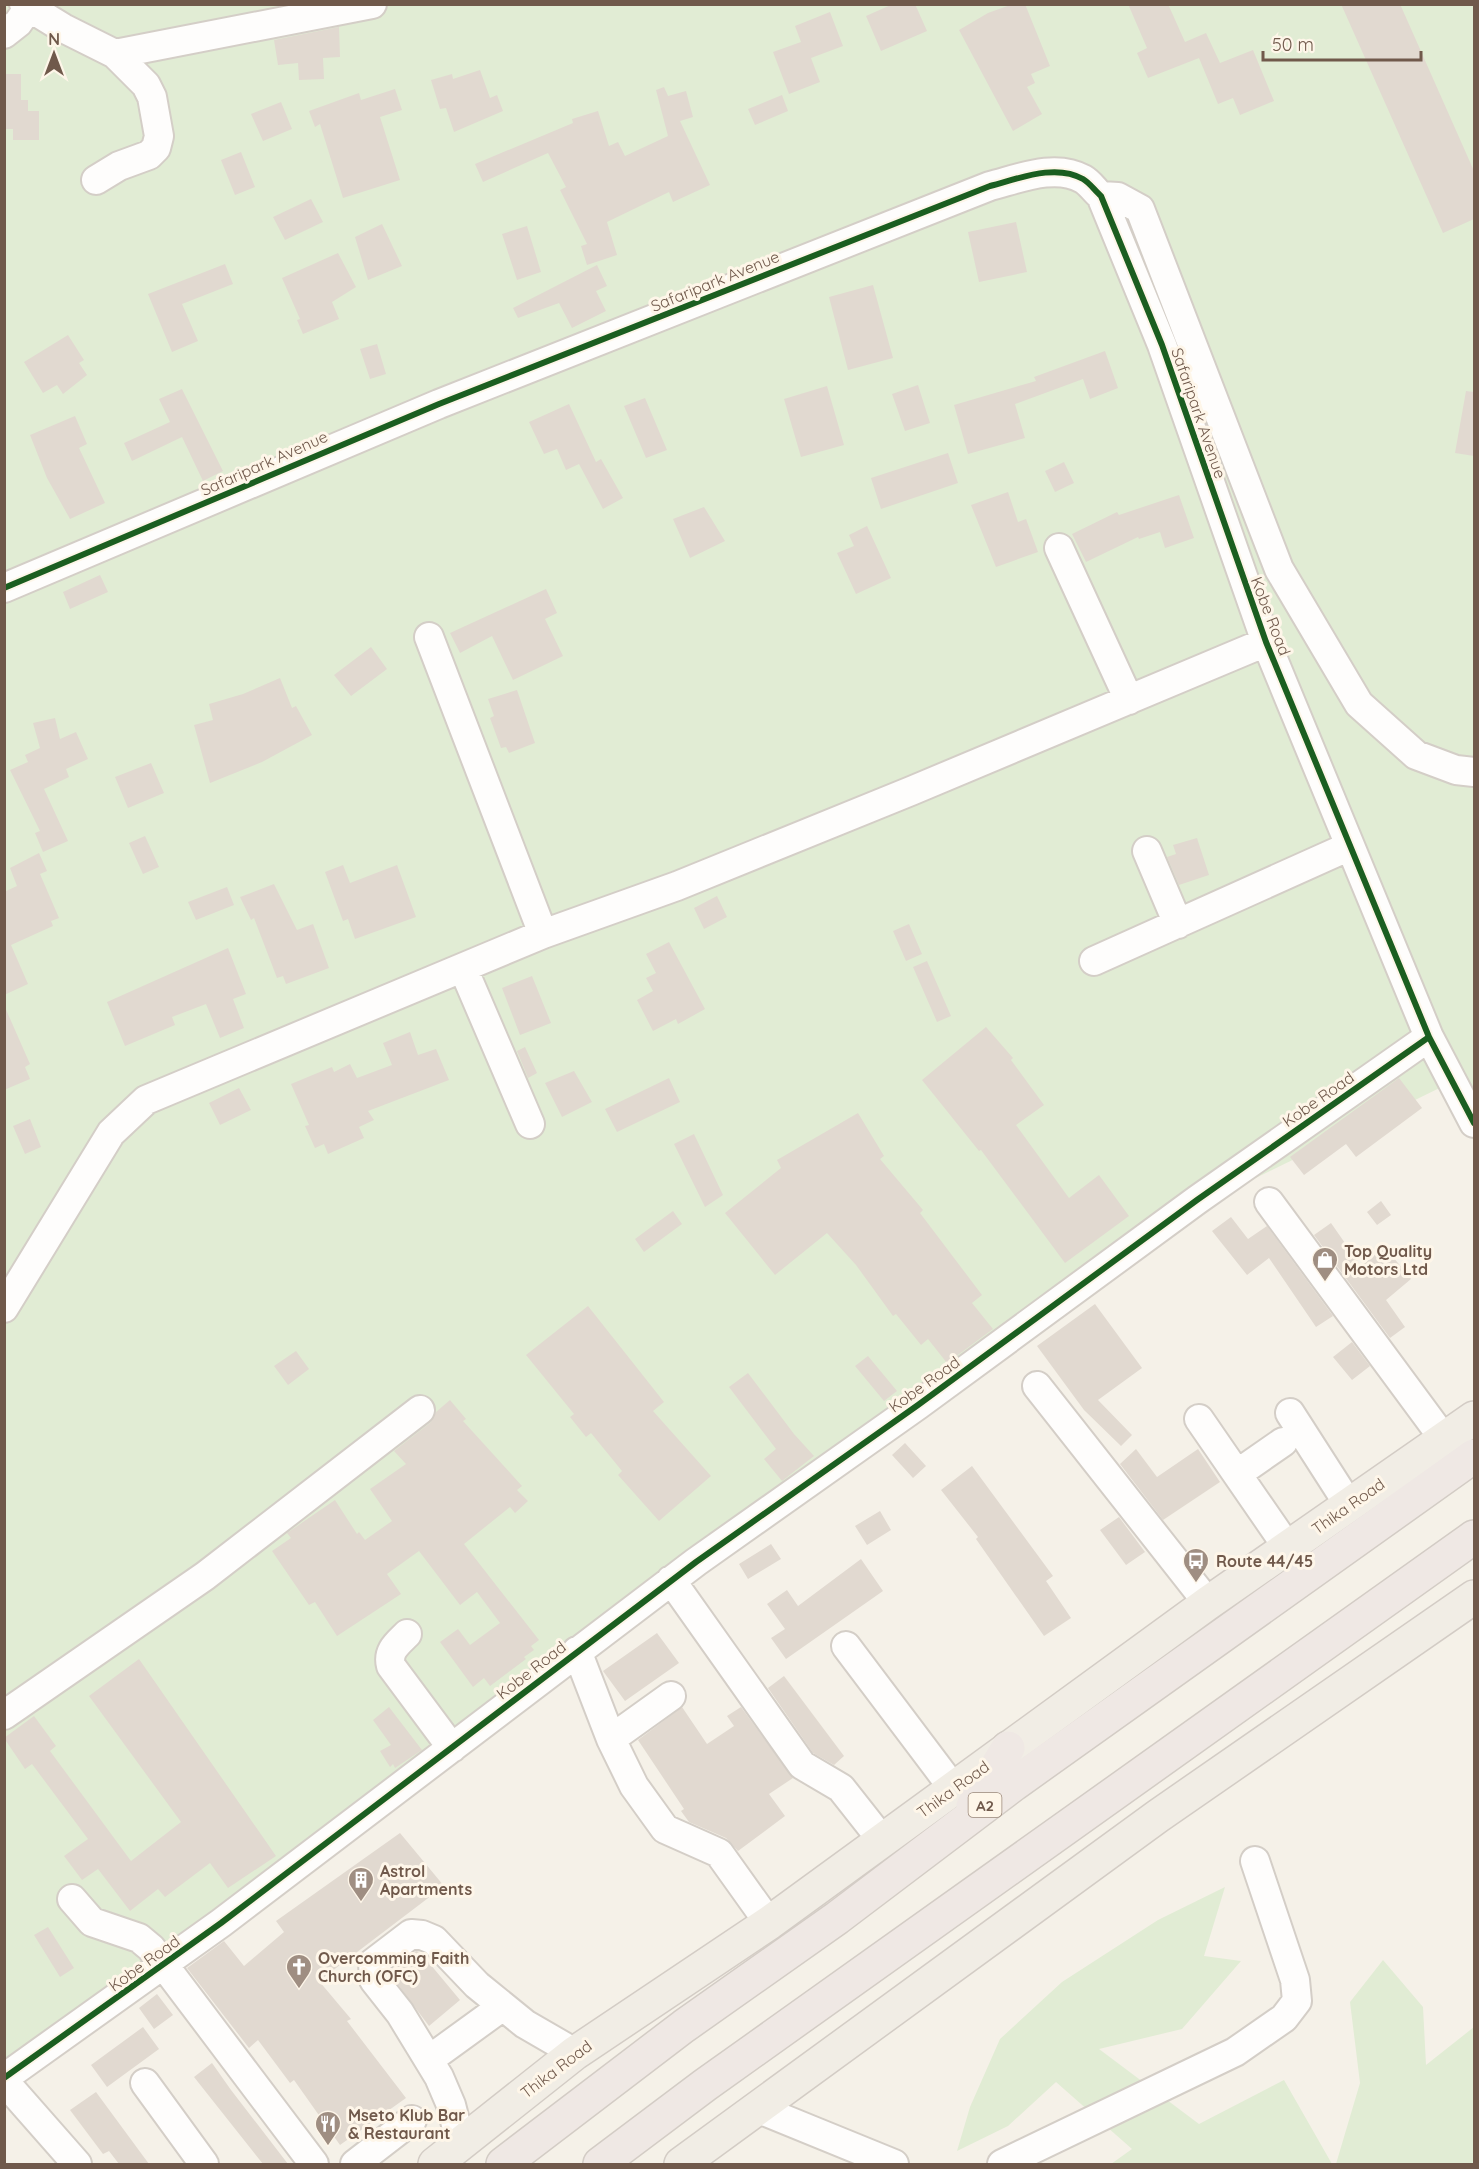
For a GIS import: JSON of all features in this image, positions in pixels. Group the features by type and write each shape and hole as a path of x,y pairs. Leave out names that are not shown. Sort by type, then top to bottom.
{"highway":[{"name":"Thika Road","path":"503,2164 684,2026 837,1918 962,1822 1474,1456"},
{"path":"600,2164 641,2131 840,1988 1474,1538"},
{"path":"962,1822 1008,1748"}],"main road":[{"name":"Thika Road","path":"435,2164 575,2053 769,1923 1208,1603 1474,1418"},
{"path":"681,2164 1158,1816 1474,1597"}],"street":[{"path":"115,54 372,4"},
{"path":"4,34 18,23 27,6 115,54 146,85 152,97 159,136 153,152 119,166 96,180"},
{"name":"Safaripark Avenue","path":"4,588 399,420 990,186 1055,172 1084,179 1101,196 1162,345 1227,536"},
{"path":"1101,196 1118,197 1140,209 1279,569 1359,704 1416,755 1456,770 1474,772"},
{"name":"Kobe Road","path":"4,2080 163,1966 671,1580 918,1405 1197,1200 1429,1037 1266,642 1227,536"},
{"path":"1059,548 1129,700"},
{"path":"429,637 543,934"},
{"path":"4,1308 111,1133 146,1100 543,934 688,881 1266,642"},
{"path":"1094,961 1350,846"},
{"path":"1147,850 1178,924"},
{"path":"463,968 530,1124"},
{"path":"1429,1037 1474,1123"},
{"path":"1269,1202 1444,1439"},
{"path":"1037,1386 1208,1603"},
{"path":"4,1715 205,1575 420,1410"},
{"path":"1290,1413 1349,1505"},
{"path":"1199,1419 1288,1548"},
{"path":"1237,1474 1283,1442"},
{"path":"671,1580 802,1765 841,1788 882,1840"},
{"path":"407,1634 392,1650 389,1658 391,1666 452,1748"},
{"path":"846,1646 953,1788"},
{"path":"578,1651 611,1739 634,1786 665,1829 719,1853 769,1923"},
{"path":"611,1739 671,1696"},
{"path":"1002,2164 1235,2052 1284,2018 1297,2001 1295,1980 1255,1861"},
{"path":"72,1899 92,1922 140,1938 151,1948 315,2164"},
{"path":"460,2144 451,2105 430,2060 374,1980 373,1963 411,1934 434,1940 477,1985 502,2006 525,2024 575,2053"},
{"path":"430,2060 502,2006"},
{"path":"173,2008 237,2088 293,2164"},
{"path":"4,2080 77,2164"},
{"path":"145,2083 204,2164"},
{"path":"759,2109 894,2164"},
{"path":"355,2164 411,2120"}],"green space":[{"path":"5,5 1474,5 1474,1098 1462,1077 1166,1222 5,2093"},
{"path":"1225,1887 1204,1956 1241,1961 1182,2029 1099,2049 1199,2124 1284,2080 1332,2164 1111,2164 1132,2149 1056,2082 1008,2126 957,2151 970,2107 1000,2039 1062,1982 1158,1920"},
{"path":"1383,1960 1423,2007 1426,2065 1474,2027 1474,2164 1336,2164 1360,2083 1350,2002"}],"building":[{"path":"893,4 915,4 927,31 881,51 866,16"},
{"path":"1013,4 1025,4 1050,66 1031,74 1035,83 1027,87 1042,114 1013,131 959,30 988,13"},
{"path":"1128,4 1168,4 1185,42 1206,33 1220,63 1253,50 1274,101 1240,115 1233,98 1218,104 1199,58 1148,78 1137,53 1147,48"},
{"path":"1341,4 1400,4 1474,171 1474,219 1443,233"},
{"path":"830,12 843,46 811,58 820,82 789,94 773,52 801,42 795,26"},
{"path":"339,27 340,57 323,58 324,79 299,80 298,63 278,65 274,40"},
{"path":"480,70 490,98 497,95 503,111 454,132 446,108 440,109 431,80 452,74 453,79"},
{"path":"4,74 21,74 21,100 28,100 28,111 39,111 39,140 13,140 13,129 4,129"},
{"path":"664,87 668,96 686,91 693,117 680,121 710,185 673,202 669,192 607,222 617,255 587,265 581,246 587,244 560,190 566,187 548,153 483,182 475,164 573,123 572,119 598,111 609,146 618,142 625,156 668,136 656,90"},
{"path":"395,89 402,110 380,117 400,180 343,198 320,124 315,127 309,111 359,93 361,100"},
{"path":"782,95 788,111 755,125 748,109"},
{"path":"281,102 292,129 263,141 251,114"},
{"path":"241,152 255,187 235,195 221,160"},
{"path":"311,199 323,222 285,240 273,217"},
{"path":"1016,222 1027,272 979,282 968,232"},
{"path":"382,224 402,266 368,280 355,237"},
{"path":"527,226 541,272 517,280 502,234"},
{"path":"338,253 356,287 332,302 339,319 303,334 297,320 300,319 282,278"},
{"path":"225,264 233,284 182,304 198,341 172,352 148,294"},
{"path":"597,265 607,286 596,291 606,311 572,328 559,303 518,318 513,308"},
{"path":"873,285 893,358 848,370 829,297"},
{"path":"68,335 84,360 79,363 87,375 63,394 57,385 43,393 24,362"},
{"path":"377,344 386,374 370,379 360,349"},
{"path":"1105,351 1118,388 1090,399 1083,379 1015,404 1025,438 968,454 954,405 1036,381 1034,377"},
{"path":"918,385 930,423 905,431 892,394"},
{"path":"827,386 844,445 801,457 784,399"},
{"path":"182,389 223,471 203,481 182,437 132,461 124,443 170,422 159,399"},
{"path":"1466,391 1474,392 1474,456 1455,453"},
{"path":"645,398 667,450 646,458 624,406"},
{"path":"569,404 596,462 601,459 623,498 603,509 579,464 566,470 557,449 544,454 529,422"},
{"path":"75,416 87,444 79,448 105,503 70,519 47,478 30,435"},
{"path":"948,453 958,483 881,509 871,478"},
{"path":"1064,462 1074,483 1055,492 1045,471"},
{"path":"1008,492 1018,522 1026,519 1038,552 996,567 971,505"},
{"path":"1179,495 1194,538 1165,548 1160,532 1139,539 1138,537 1086,562 1072,534 1117,512 1119,515"},
{"path":"704,507 725,541 690,558 673,519"},
{"path":"867,526 891,578 856,594 837,553 854,546 849,535"},
{"path":"100,575 108,592 70,609 63,592"},
{"path":"546,589 557,613 545,619 563,656 513,680 492,636 460,653 450,633"},
{"path":"371,647 387,669 351,696 334,675"},
{"path":"280,678 292,708 296,706 312,735 262,762 210,783 194,725 213,720 209,704 243,694"},
{"path":"517,690 535,743 509,753 506,747 501,748 490,718 494,716 488,699"},
{"path":"55,718 60,739 76,732 88,759 66,769 69,777 44,789 68,841 43,852 35,833 40,831 10,770 28,762 25,755 40,748 33,723"},
{"path":"151,763 164,793 128,808 115,777"},
{"path":"145,836 159,867 143,874 129,843"},
{"path":"1197,838 1209,875 1179,885 1167,857 1176,854 1173,845"},
{"path":"39,853 47,871 40,874 59,918 51,921 53,926 11,945 28,984 4,995 4,892 17,886 10,868"},
{"path":"343,865 350,883 397,865 416,917 355,939 348,919 343,921 325,872"},
{"path":"274,884 297,930 313,924 329,968 286,984 283,976 277,978 254,918 251,920 240,897"},
{"path":"227,887 234,905 196,920 188,902"},
{"path":"717,896 727,917 704,929 694,908"},
{"path":"909,924 922,954 906,961 893,931"},
{"path":"669,942 705,1009 678,1024 676,1019 653,1031 637,1000 653,991 646,978 656,973 646,954"},
{"path":"228,948 246,994 233,999 244,1028 220,1038 206,1004 172,1017 175,1025 125,1046 107,1002"},
{"path":"927,961 951,1016 937,1022 913,967"},
{"path":"532,976 551,1023 520,1035 502,988"},
{"path":"4,1005 30,1064 25,1067 30,1079 4,1090"},
{"path":"986,1027 1013,1058 1011,1060 1044,1105 1016,1125 1069,1198 1099,1175 1129,1216 1065,1263 981,1150 979,1151 922,1080"},
{"path":"410,1032 418,1055 436,1049 449,1080 368,1111 374,1120 359,1127 364,1138 328,1154 324,1144 315,1148 305,1126 309,1125 291,1084 332,1067 334,1072 350,1064 357,1078 392,1065 383,1043"},
{"path":"525,1047 537,1073 528,1078 517,1051"},
{"path":"574,1071 592,1102 562,1117 545,1083"},
{"path":"669,1078 680,1102 617,1132 605,1109"},
{"path":"1399,1078 1422,1108 1356,1157 1346,1144 1304,1175 1290,1157"},
{"path":"239,1088 251,1110 220,1125 209,1103"},
{"path":"858,1113 884,1156 880,1159 923,1210 920,1213 982,1295 972,1303 993,1329 947,1363 928,1339 921,1345 896,1314 893,1316 856,1265 827,1233 775,1275 725,1213 781,1168 777,1160"},
{"path":"30,1119 41,1147 25,1154 13,1126"},
{"path":"694,1134 723,1195 705,1207 674,1144"},
{"path":"1381,1201 1391,1215 1377,1225 1367,1212"},
{"path":"673,1211 682,1224 644,1252 635,1239"},
{"path":"1231,1217 1248,1239 1267,1226 1333,1316 1316,1327 1269,1258 1247,1275 1212,1231"},
{"path":"1331,1223 1361,1266 1385,1247 1411,1279 1386,1300 1405,1327 1390,1338 1314,1235"},
{"path":"1095,1304 1142,1368 1098,1400 1132,1435 1121,1446 1084,1410 1037,1346"},
{"path":"588,1306 664,1402 653,1411 711,1476 659,1521 618,1475 622,1471 591,1433 586,1437 570,1417 574,1414 526,1355"},
{"path":"1352,1342 1370,1366 1352,1380 1333,1357"},
{"path":"296,1351 309,1369 288,1385 274,1366"},
{"path":"868,1356 897,1391 884,1401 855,1366"},
{"path":"748,1373 794,1434 814,1456 782,1481 764,1459 776,1449 729,1387"},
{"path":"450,1400 466,1419 463,1421 522,1486 517,1490 528,1501 515,1513 510,1507 464,1544 539,1640 531,1646 534,1650 524,1657 526,1659 490,1686 484,1678 473,1687 440,1642 458,1629 470,1645 500,1623 477,1592 460,1605 419,1551 387,1574 401,1594 337,1636 315,1602 309,1605 272,1551 291,1538 287,1533 335,1500 357,1534 359,1532 365,1540 392,1521 370,1489 406,1464 394,1451 430,1423 436,1412"},
{"path":"905,1443 926,1466 913,1478 892,1455"},
{"path":"1136,1449 1157,1477 1198,1449 1220,1482 1163,1520 1120,1464"},
{"path":"972,1466 1053,1576 1046,1581 1071,1618 1044,1636 976,1539 978,1537 941,1490"},
{"path":"880,1511 891,1530 867,1545 855,1526"},
{"path":"1119,1517 1145,1552 1126,1565 1100,1530"},
{"path":"771,1544 781,1559 748,1579 739,1564"},
{"path":"861,1559 883,1591 786,1659 771,1638 785,1629 767,1604 787,1590 798,1606"},
{"path":"657,1633 679,1663 625,1701 603,1671"},
{"path":"139,1659 276,1856 228,1888 210,1863 165,1897 158,1889 130,1911 98,1869 82,1880 64,1856 88,1839 32,1764 25,1769 4,1738 34,1716 56,1746 50,1751 131,1861 181,1822 89,1696"},
{"path":"784,1676 844,1756 834,1765 813,1753 768,1688"},
{"path":"389,1707 422,1750 395,1768 393,1764 390,1767 380,1751 391,1745 373,1720"},
{"path":"682,1707 707,1744 734,1726 727,1716 741,1707 793,1778 769,1794 785,1816 738,1851 726,1838 689,1822 681,1811 684,1809 638,1740"},
{"path":"400,1833 444,1886 319,1981 351,2019 347,2021 406,2098 340,2145 294,2080 290,2083 258,2040 249,2048 187,1968 224,1941 244,1966 284,1932 276,1921"},
{"path":"48,1927 74,1968 60,1977 34,1935"},
{"path":"416,1951 420,1952 460,2000 429,2026 390,1974 390,1971"},
{"path":"157,1994 173,2015 154,2029 139,2008"},
{"path":"143,2027 159,2049 107,2087 91,2065"},
{"path":"212,2063 288,2164 263,2164 194,2077"},
{"path":"96,2092 149,2164 119,2164 109,2151 103,2154 70,2110"}],"cycle path":[{"path":"4,588 439,404 990,186 1024,176 1049,172 1072,174 1086,181 1101,196 1162,345 1266,642 1429,1037 1474,1123"},
{"path":"4,2078 221,1923 696,1562 918,1405 1197,1200 1429,1037"}],"place":[{"name":"Top Quality Motors Ltd","path":"1325,1283"},
{"name":"Route 44/45","path":"1196,1584"},
{"name":"Astrol Apartments","path":"361,1903"},
{"name":"Overcomming Faith Church (OFC)","path":"299,1990"},
{"name":"Mseto Klub Bar & Restaurant","path":"328,2147"}]}
